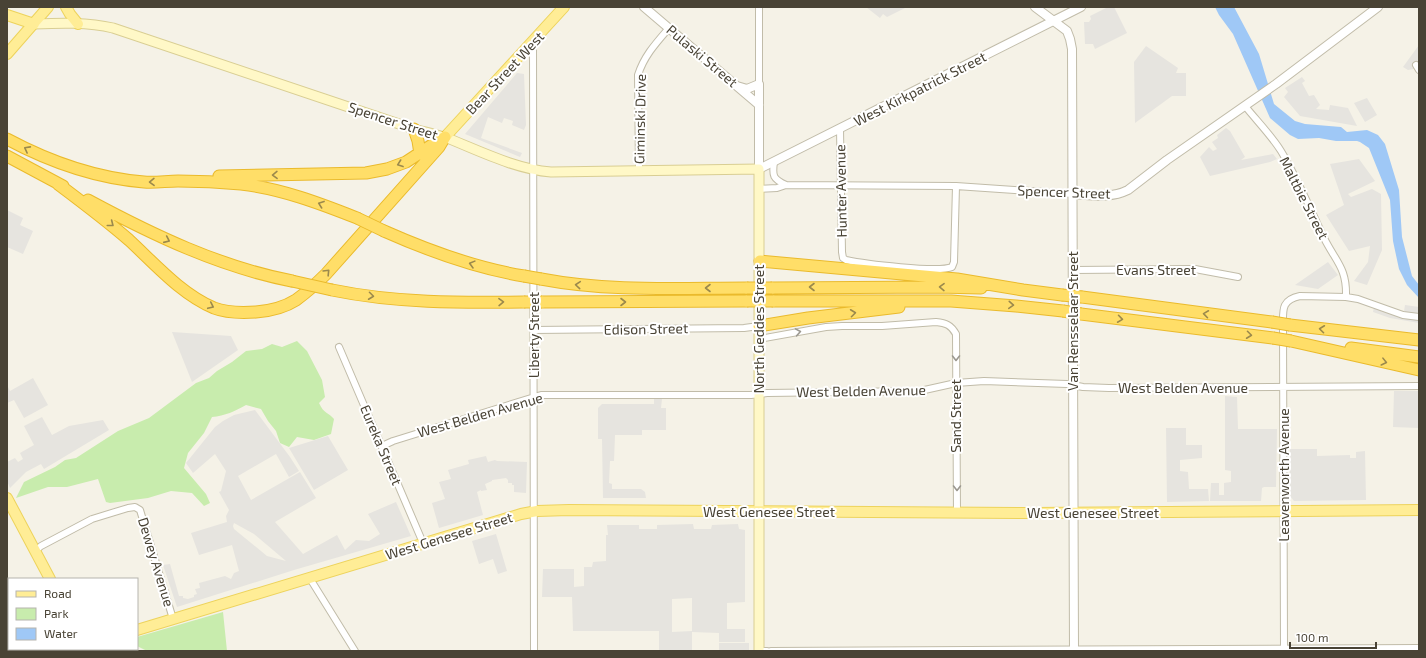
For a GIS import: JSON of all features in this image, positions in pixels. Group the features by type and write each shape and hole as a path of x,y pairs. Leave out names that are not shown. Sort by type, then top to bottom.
{"highway":[{"path":"414,129 418,140 420,154"},
{"path":"7,138 52,161 106,176 146,182 211,182 267,188 295,195 357,218 436,253 504,273 567,284 619,288 938,287 1023,290"},
{"path":"176,181 222,176 366,173 387,169 406,162 436,142 445,138"},
{"path":"58,184 113,225 181,288 194,297 214,308 228,312 246,313 265,311 287,305 306,292 326,274 439,147 445,138"},
{"path":"7,156 118,216 171,242 236,266 292,282 332,290 388,298 436,302 951,301 1063,311 1419,358"},
{"path":"760,261 957,278 1023,290 1353,333 1419,340"},
{"path":"759,326 888,308 972,303"},
{"path":"1353,333 1419,345"},
{"path":"1291,341 1419,370"}],"main road":[{"path":"7,54 48,7"},
{"path":"66,7 78,24"},
{"name":"Bear Street West","path":"445,138 533,43 564,7"},
{"path":"7,15 34,24"},
{"name":"Spencer Street","path":"34,24 78,24 102,26 128,33 414,129 445,138 532,170 551,172 759,169"},
{"name":"North Geddes Street","path":"759,169 759,651"},
{"path":"7,498 49,578"},
{"name":"West Genesee Street","path":"138,630 309,577 534,511 1074,513 1419,510"}],"street":[{"name":"Pulaski Street","path":"644,7 759,105"},
{"name":"North Geddes Street","path":"759,7 759,169"},
{"name":"Van Rensselaer Street","path":"1035,7 1067,31 1072,48 1074,650"},
{"name":"West Kirkpatrick Street","path":"759,169 1081,7"},
{"name":"Spencer Street","path":"759,189 777,188 786,185 956,186 1107,196 1121,194 1276,84 1378,7"},
{"name":"Giminski Drive","path":"639,171 638,75 641,65 649,52 669,28"},
{"name":"Liberty Street","path":"533,43 532,170 534,651"},
{"path":"737,86 747,89 759,84"},
{"name":"Maltbie Street","path":"1245,106 1271,137 1285,159 1326,241 1345,274 1347,286 1346,297"},
{"name":"Hunter Avenue","path":"840,129 842,252 843,258 846,260 920,268 952,267 954,262 956,186"},
{"path":"774,162 772,172 774,176 777,181 786,185"},
{"name":"Evans Street","path":"1073,270 1196,269 1238,277"},
{"name":"Leavenworth Avenue","path":"1284,649 1283,309 1286,303 1300,296 1346,297"},
{"path":"1346,297 1358,299 1403,315 1419,317"},
{"name":"Sand Street","path":"759,339 826,327 842,326 882,326 936,322 946,324 953,328 956,334 957,513"},
{"name":"Edison Street","path":"533,330 744,328 759,326"},
{"name":"Eureka Street","path":"339,347 423,543"},
{"name":"West Belden Avenue","path":"382,446 393,441 541,395 608,396 920,391 956,383 984,381 1109,388 1419,386"},
{"name":"Dewey Avenue","path":"35,551 83,523 128,508 137,508 140,510 173,619"},
{"path":"309,577 355,651"},
{"path":"771,651 1367,650 1419,648"}],"green space":[{"path":"297,341 307,351 322,380 325,397 319,403 324,411 334,419 331,434 314,440 297,437 289,447 280,443 276,431 261,409 246,405 230,413 212,417 204,433 188,453 184,468 206,494 210,503 204,506 192,493 171,491 148,498 110,503 106,502 98,479 67,487 48,487 16,498 24,482 55,467 65,460 76,458 118,431 149,418 196,383 209,378 246,351 262,349 272,344 282,347"},
{"path":"223,612 227,651 145,650 138,646 138,637"}],"shaded area":[{"path":"866,7 907,7 887,17 883,14 880,18"},
{"path":"1108,7 1114,7 1127,33 1095,49 1093,44 1085,44 1084,22 1089,22 1091,19 1090,16"},
{"path":"1419,45 1419,68 1408,70 1403,67"},
{"path":"1146,46 1178,68 1176,73 1186,73 1186,96 1172,96 1135,123 1134,62"},
{"path":"517,73 524,74 526,125 524,130 512,125 513,121 504,118 502,123 488,117 481,138 522,153 520,157 465,134"},
{"path":"1302,77 1305,81 1302,83 1309,96 1314,95 1320,105 1316,109 1329,110 1330,105 1348,108 1357,126 1300,116 1284,97 1288,92 1285,88"},
{"path":"1367,98 1377,115 1365,122 1354,103"},
{"path":"1226,128 1230,131 1245,157 1241,160 1273,154 1277,159 1210,176 1200,157 1209,147 1213,151 1217,149 1212,142 1218,138 1217,135"},
{"path":"1359,159 1375,181 1348,194 1351,197 1372,189 1381,194 1382,250 1367,285 1354,281 1368,262 1370,246 1349,251 1326,215 1344,205 1330,164"},
{"path":"7,210 23,218 20,225 33,231 23,254 7,247"},
{"path":"1328,262 1338,275 1318,289 1295,285"},
{"path":"1405,305 1419,307 1419,323 1390,318 1373,312 1374,307 1404,311"},
{"path":"172,332 231,336 238,350 192,382"},
{"path":"33,378 48,405 24,418 14,400 7,403 7,385 10,391"},
{"path":"1394,391 1419,391 1419,428 1393,427"},
{"path":"1225,396 1237,397 1238,429 1277,429 1276,487 1262,488 1261,501 1210,501 1211,483 1219,483 1219,495 1224,495 1224,483 1231,482 1231,471 1225,470"},
{"path":"654,399 662,399 661,408 666,408 666,430 642,430 642,435 615,435 614,461 610,461 609,483 612,484 612,489 641,489 645,492 646,498 603,498 602,439 598,439 598,408 602,404 654,404"},
{"path":"255,410 299,471 289,477 276,454 238,476 251,500 300,472 316,498 275,522 303,554 337,535 345,550 356,540 369,541 380,534 368,514 396,502 411,536 294,570 177,607 163,565 170,564 179,596 183,596 183,598 188,599 197,594 195,589 200,588 199,583 225,576 231,579 234,573 239,571 232,545 199,555 191,533 227,522 226,516 229,510 219,492 221,491 226,471 215,454 193,473 186,463 215,427 234,415","holes":["234,523 254,534 286,561 267,556 234,529"]},
{"path":"42,417 52,435 69,426 103,420 109,430 44,469 41,464 26,472 10,488 7,481 7,462 15,458 18,462 23,459 20,453 34,445 24,426"},
{"path":"1166,428 1186,428 1186,445 1202,445 1202,458 1180,460 1180,471 1188,472 1189,489 1208,489 1209,501 1167,502"},
{"path":"328,436 348,470 314,490 289,448"},
{"path":"1290,449 1317,449 1317,456 1350,455 1350,458 1356,458 1356,452 1365,451 1366,500 1294,501 1290,496"},
{"path":"486,456 488,462 495,460 527,462 526,493 514,492 514,485 512,485 512,483 508,483 506,478 492,480 485,484 487,490 477,492 483,515 439,528 432,503 445,499 439,482 451,479 448,470 469,464 468,460"},
{"path":"693,524 694,529 711,529 712,525 738,524 739,529 745,530 745,602 727,603 727,629 745,629 745,642 719,642 719,633 692,632 692,651 659,651 659,631 573,631 572,597 542,597 543,569 574,569 574,587 584,586 584,567 592,567 593,562 606,561 606,535 608,535 607,525 639,525 639,529 657,529 657,525","holes":["692,598 692,631 672,632 672,599"]},
{"path":"496,534 507,571 498,574 493,559 479,564 472,541"},
{"path":"719,643 749,643 749,651 719,651"}],"water":[{"path":"1215,7 1234,7 1259,54 1274,104 1295,121 1305,124 1341,127 1347,132 1367,130 1378,135 1385,144 1399,190 1402,237 1412,276 1419,285 1419,298 1407,285 1399,269 1393,241 1390,200 1369,148 1357,141 1336,141 1319,138 1298,139 1290,135 1270,118 1233,34"}]}
